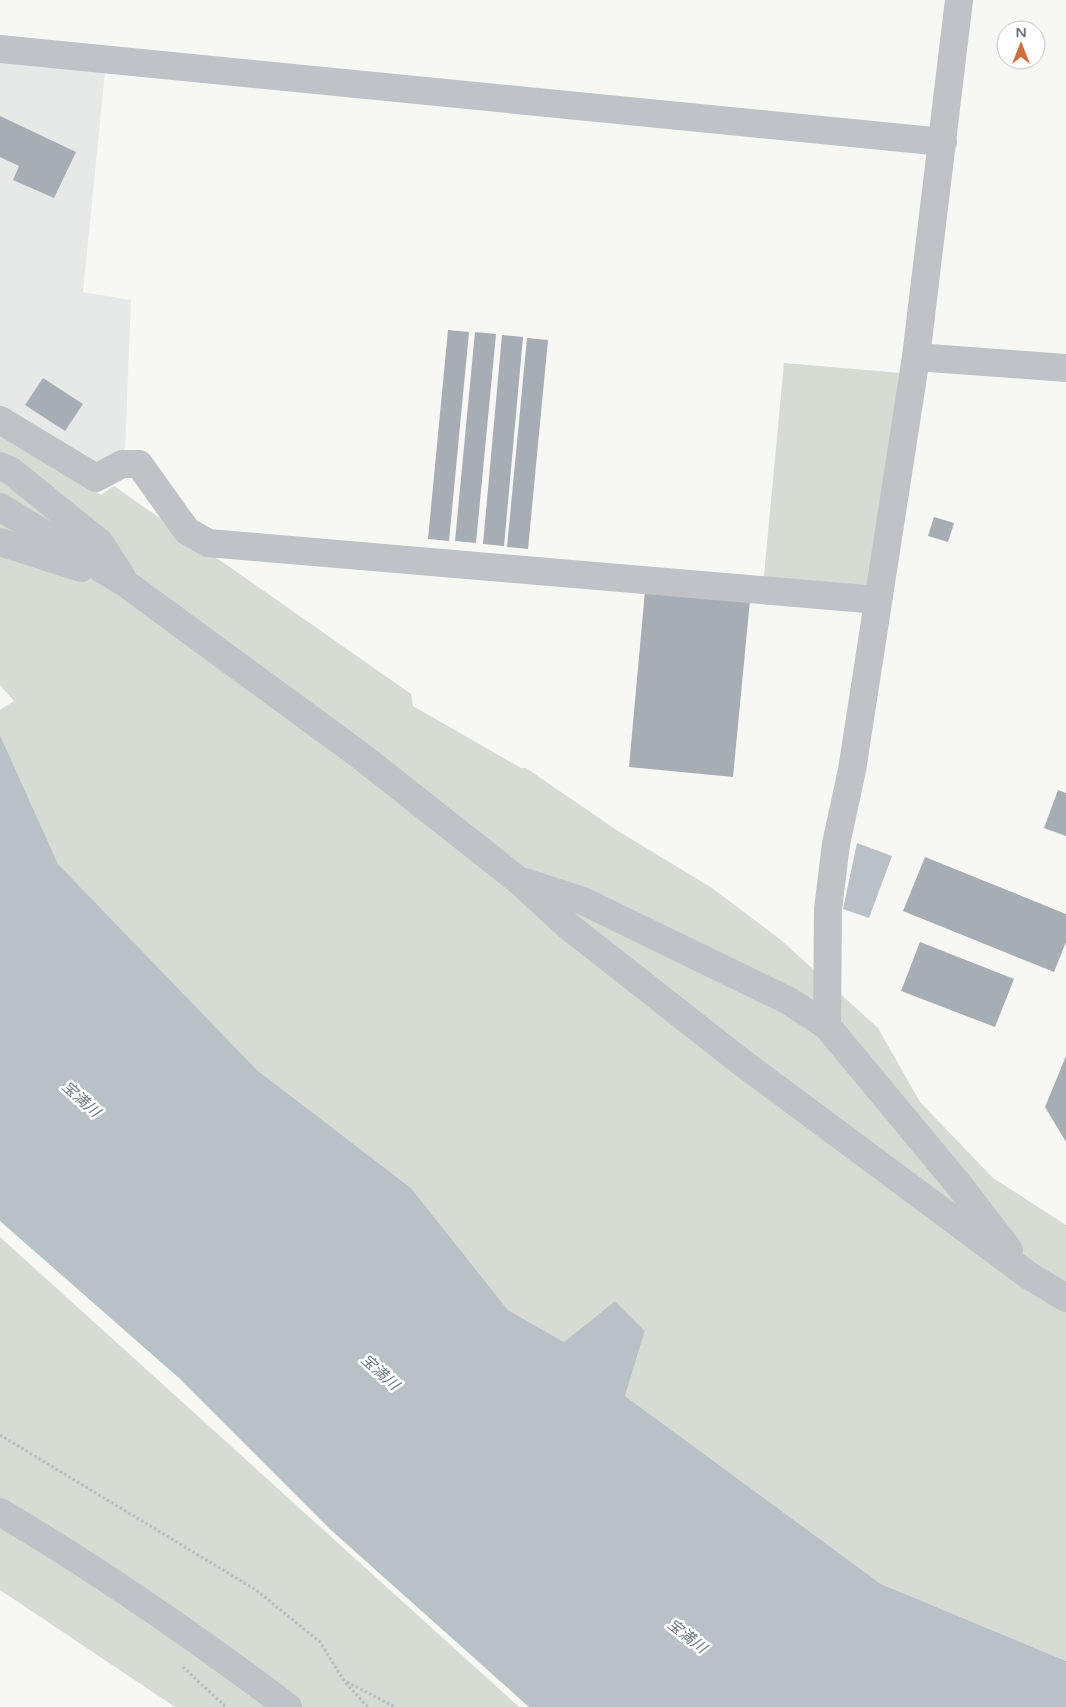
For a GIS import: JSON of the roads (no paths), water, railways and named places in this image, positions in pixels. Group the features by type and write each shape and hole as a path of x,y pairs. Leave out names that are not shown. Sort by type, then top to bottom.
{"street":[{"path":"827,1026 828,909 834,863 852,770 916,356 959,0"},
{"path":"0,49 943,142"},
{"path":"916,356 1066,368"},
{"path":"0,420 96,478 122,464 139,464 187,530 208,543 878,600"},
{"path":"0,466 11,471 100,543 125,583"},
{"path":"0,507 125,583 361,756 518,880 567,926 740,1061 1028,1275 1066,1298"},
{"path":"0,542 125,583"},
{"path":"518,880 583,901 789,1001 827,1026 959,1185 1028,1275"},
{"path":"0,1512 65,1551 203,1643 288,1707"}],"water":[{"name":"宝満川","path":"0,735 58,864 257,1070 411,1188 508,1310 564,1342 615,1301 645,1331 625,1396 881,1584 1066,1661 1066,1707 529,1707 331,1530 179,1378 0,1221"},
{"path":"857,843 892,856 869,918 843,909"}]}
